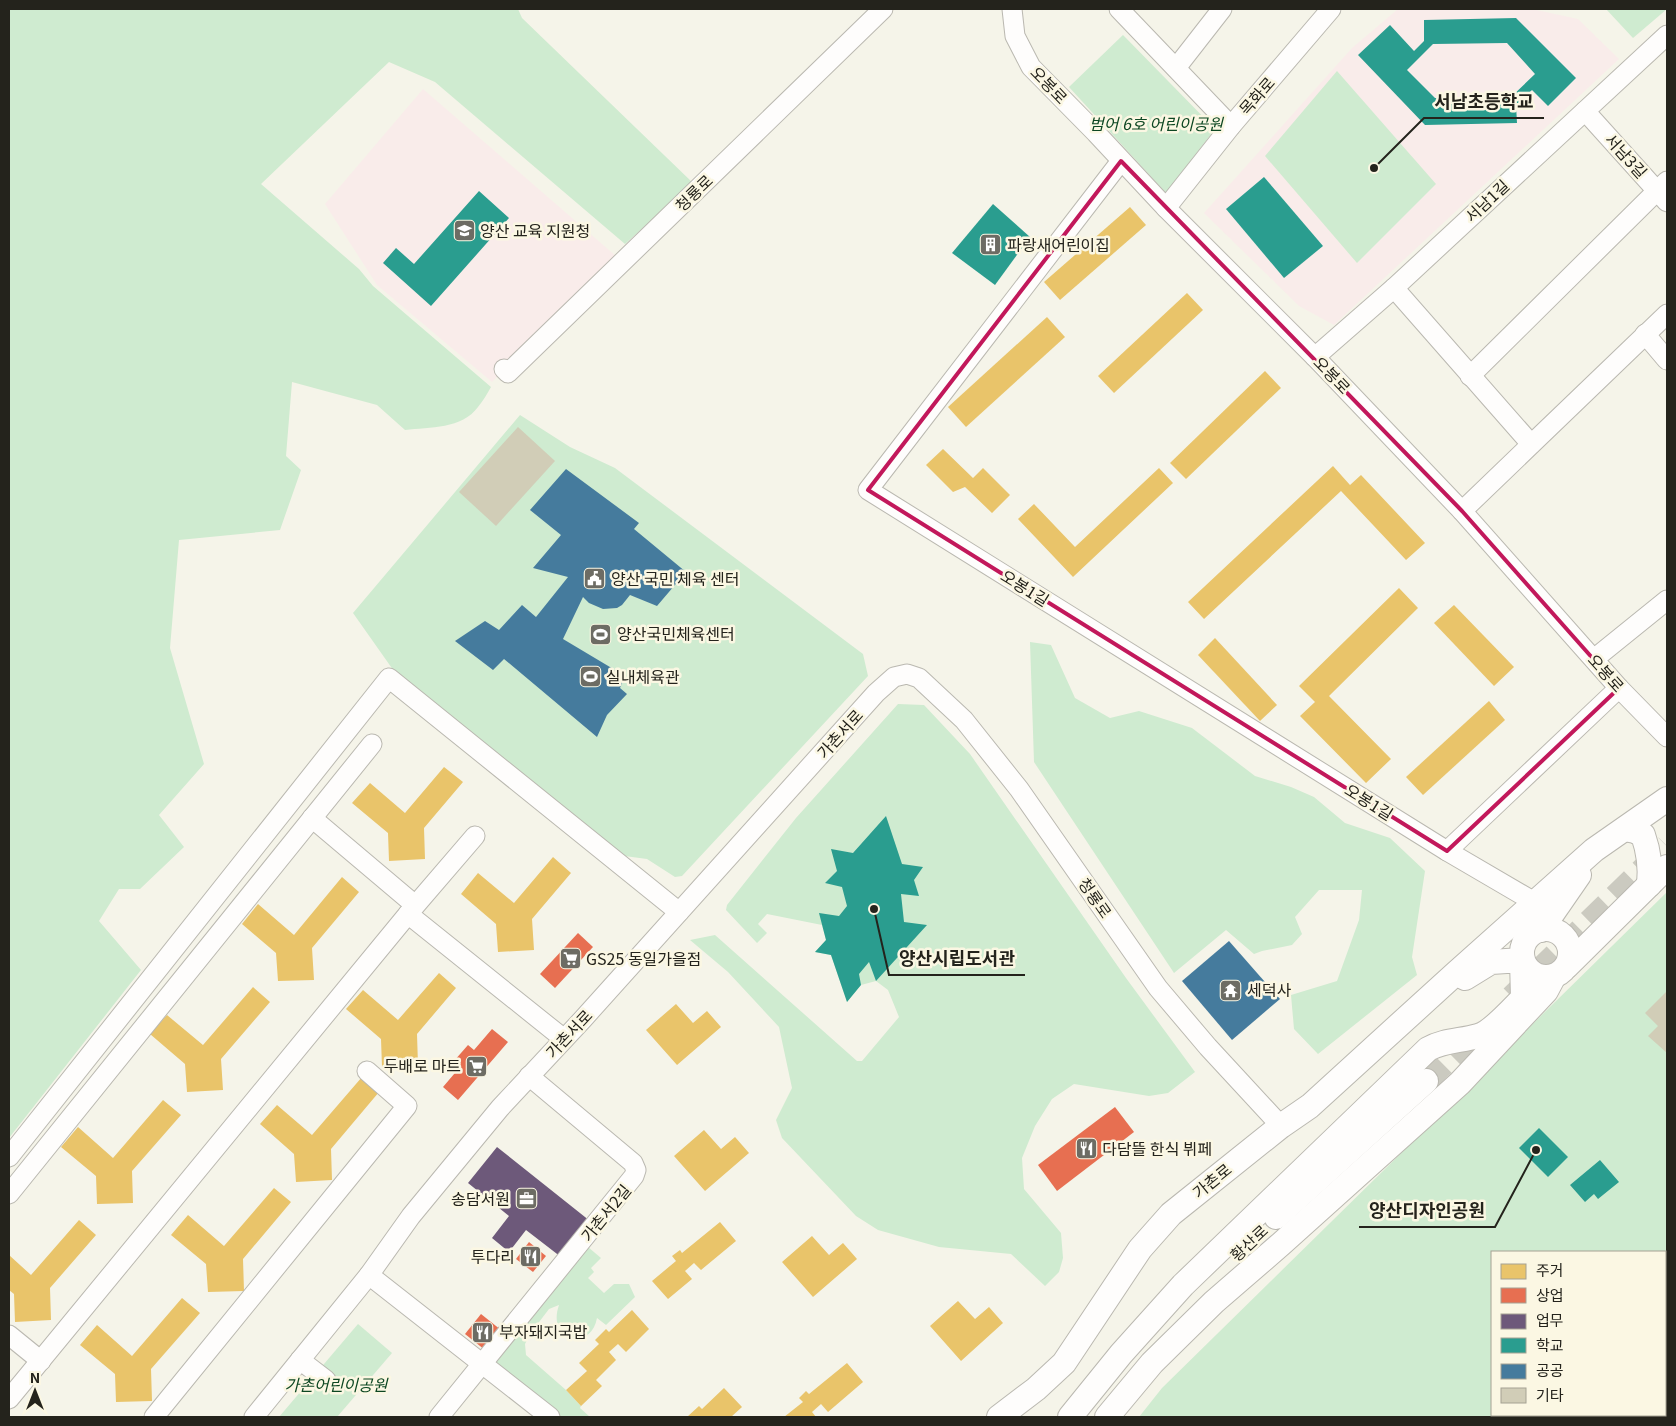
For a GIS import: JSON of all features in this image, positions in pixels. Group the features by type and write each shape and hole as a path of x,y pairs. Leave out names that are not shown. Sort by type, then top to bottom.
{"main road":[{"name":"가촌로","path":"999,1417 1036,1389 1064,1363 1140,1249 1171,1214 1281,1126 1310,1106 1594,850 1667,799"},
{"path":"1625,829 1643,835 1649,852 1651,871 1649,885"},
{"path":"1542,930 1572,887 1594,850"},
{"path":"1522,960 1531,973 1539,977 1547,978 1560,971 1667,867"},
{"path":"1070,1417 1121,1354 1183,1285 1428,1049 1441,1043 1480,1036 1523,998 1522,952 1523,944 1528,937 1534,932 1550,929 1564,937 1568,943 1570,959 1546,991 1460,1083 1214,1302 1152,1363 1107,1417"},
{"path":"1371,1050 1396,1041 1472,972 1491,962 1522,960"},
{"path":"1435,1045 1452,1053 1457,1061 1460,1083"},
{"name":"황산로","path":"1085,1417 1126,1367 1173,1316 1247,1244 1426,1080"}],"street":[{"name":"오봉로","path":"1012,9 1014,36 1030,67 1096,133 1166,208 1315,357 1462,511 1620,688 1667,737"},
{"path":"1119,9 1231,126"},
{"path":"1176,68 1222,9"},
{"name":"목화로","path":"1166,208 1231,126 1331,9"},
{"name":"청룡로","path":"504,369 508,373 878,11"},
{"name":"서남1길","path":"1315,357 1394,288 1667,35"},
{"name":"서남3길","path":"1586,111 1664,191"},
{"name":"오봉1길","path":"1121,161 868,490 1448,851 1536,903"},
{"path":"1470,376 1664,191"},
{"path":"1394,288 1531,444"},
{"path":"1462,511 1667,314"},
{"path":"1645,334 1667,360"},
{"path":"1594,659 1667,600"},
{"name":"청룡로","path":"907,674 919,678 964,720 1019,789 1158,988 1208,1047 1281,1126"},
{"name":"가촌서로","path":"254,1417 369,1275 411,1216 500,1108 876,694 894,677 907,674"},
{"path":"9,1157 389,678 679,912"},
{"path":"1448,851 1620,688"},
{"path":"9,1194 372,744"},
{"path":"312,818 411,910 564,1039"},
{"path":"9,1399 474,836"},
{"path":"154,1417 406,1106 368,1070"},
{"name":"가촌서2길","path":"482,1364 632,1180 636,1170 633,1163 529,1076"},
{"path":"369,1275 550,1417"},
{"path":"9,1335 41,1361"},
{"path":"300,1360 326,1380"},
{"path":"439,1417 482,1364"},
{"path":"523,1396 527,1417"}],"highlighted area":[{"path":"1121,161 1462,511 1619,688 1447,851 868,490"}],"shaded area":[{"path":"1398,9 1532,9 1578,19 1619,59 1334,325 1299,306 1204,213 1352,48"},
{"name":"양산 교육 지원청","path":"423,89 617,257 492,382 377,285 325,204"}],"green space":[{"path":"9,9 518,9 522,18 693,183 625,244 435,82 389,62 261,184 359,269 373,286 491,387 478,407 463,419 445,426 405,430 377,405 292,382 286,456 301,470 280,530 179,540 170,648 204,764 159,815 184,847 140,889 119,889 99,921 141,970 9,1138"},
{"path":"1606,9 1667,9 1633,38"},
{"name":"범어 6호 어린이공원","path":"1123,35 1215,129 1166,193 1069,87"},
{"path":"1337,71 1436,184 1357,263 1265,156"},
{"name":"양산국민체육센터","path":"520,415 570,447 615,468 863,654 868,676 682,876 675,877 647,859 617,855 396,674 353,613"},
{"path":"1030,642 1051,645 1075,698 1110,718 1139,711 1192,728 1255,776 1291,787 1314,797 1345,823 1390,838 1425,871 1412,957 1417,975 1318,1054 1294,1029 1291,995 1337,981 1359,920 1362,890 1319,890 1295,917 1302,934 1292,945 1254,954 1226,930 1174,973 1034,762"},
{"path":"898,704 924,705 970,754 1126,978 1195,1072 1168,1093 1149,1096 1074,1084 1052,1099 1035,1126 1022,1158 1024,1189 1061,1233 1063,1258 1059,1272 1045,1286 1011,1254 939,1247 878,1230 856,1216 782,1138 776,1120 792,1088 779,1027 728,972 690,940 715,935 857,1061 862,1061 899,1017 888,990 876,981 861,985 847,1002 831,955 815,952 826,940 822,925 767,914 758,924 767,933 757,943 726,910 727,905 796,818"},
{"path":"1667,892 1667,1417 1139,1417 1162,1388"},
{"path":"588,1247 601,1258 591,1268 594,1272 588,1278 604,1293 614,1284 629,1284 635,1297 606,1325 597,1318 593,1329 587,1336 579,1339 571,1338 564,1334 559,1327 557,1318 559,1305 549,1309 530,1334 525,1344 526,1355 566,1390 590,1417 560,1417 496,1364 497,1358"},
{"name":"가촌어린이공원","path":"358,1324 392,1353 337,1417 279,1417"}],"building: 주거":[{"path":"1130,207 1146,225 1060,300 1044,282"},
{"path":"1187,293 1203,310 1114,393 1098,376"},
{"path":"1047,317 1065,337 966,427 948,407"},
{"path":"1265,371 1281,388 1186,479 1170,463"},
{"path":"943,449 973,478 983,468 1010,495 992,513 965,487 953,492 926,465"},
{"path":"1333,466 1350,485 1361,475 1425,543 1406,560 1341,491 1204,619 1188,602"},
{"path":"1159,468 1173,483 1073,577 1018,519 1034,504 1075,547"},
{"path":"1399,588 1418,608 1329,696 1391,759 1366,783 1300,716 1315,702 1299,686"},
{"path":"1454,605 1514,667 1494,686 1434,623"},
{"path":"1215,638 1277,705 1260,721 1198,655"},
{"path":"1489,701 1505,720 1423,795 1406,777"},
{"path":"444,767 463,782 424,828 425,859 389,861 388,833 352,803 370,783 405,813"},
{"path":"553,857 571,873 532,919 534,950 498,952 496,924 461,894 478,873 514,903"},
{"path":"342,877 359,892 312,948 314,980 278,981 276,953 242,924 258,904 294,935"},
{"path":"439,973 456,988 417,1034 418,1065 382,1067 381,1039 346,1009 363,990 398,1020"},
{"path":"253,987 270,1002 221,1059 223,1090 187,1092 185,1064 150,1034 167,1015 203,1045"},
{"path":"676,1004 693,1023 707,1011 721,1027 677,1065 646,1030"},
{"path":"362,1077 379,1092 331,1149 332,1180 296,1182 294,1154 260,1124 277,1105 312,1135"},
{"path":"163,1100 181,1115 132,1171 133,1203 97,1204 96,1176 61,1147 78,1127 113,1158"},
{"path":"704,1130 721,1149 735,1137 749,1153 705,1191 674,1156"},
{"path":"274,1188 291,1202 243,1259 244,1291 208,1292 206,1264 171,1235 188,1215 224,1246"},
{"path":"79,1220 96,1235 50,1288 51,1320 15,1322 14,1294 9,1290 9,1255 31,1275"},
{"path":"720,1222 736,1241 701,1270 694,1263 685,1271 692,1279 668,1299 652,1281 676,1261 672,1256 680,1250 682,1253"},
{"path":"812,1236 829,1255 843,1243 857,1259 813,1297 782,1262"},
{"path":"182,1298 200,1313 151,1369 152,1401 116,1402 115,1374 80,1345 97,1325 132,1356"},
{"path":"958,1301 975,1319 989,1307 1003,1323 961,1361 930,1326"},
{"path":"632,1310 649,1329 626,1352 618,1344 609,1352 616,1360 596,1380 602,1386 581,1406 566,1390 587,1371 579,1363 599,1344 595,1340 606,1329 609,1332"},
{"path":"847,1363 863,1382 828,1412 821,1404 812,1412 816,1417 784,1417 803,1402 799,1398 806,1391 809,1394"},
{"path":"724,1388 742,1407 731,1417 687,1417 699,1406 702,1409"}],"building: 상업":[{"path":"578,933 593,947 555,988 540,974"},
{"path":"492,1029 508,1042 458,1100 443,1087 460,1067 454,1061 468,1045 474,1050"},
{"name":"다담뜰 한식 뷔페","path":"1115,1107 1134,1132 1057,1191 1038,1165"},
{"name":"투다리","path":"529,1242 546,1256 533,1272 516,1259"},
{"name":"부자돼지국밥","path":"481,1314 501,1330 485,1350 465,1334"}],"building: 업무":[{"name":"송담서원","path":"497,1147 590,1221 561,1257 526,1230 509,1252 492,1238 509,1216 468,1183"}],"building: 학교":[{"path":"1516,18 1576,78 1548,106 1532,90 1516,105 1517,123 1425,125 1358,55 1390,25 1414,51 1424,41 1424,20","holes":["1507,43 1535,74 1510,98 1435,98 1407,70 1433,44"]},
{"path":"1264,177 1323,246 1284,278 1226,209"},
{"path":"479,191 509,218 431,306 383,263 396,248 414,264"},
{"name":"파랑새어린이집","path":"993,204 1030,237 995,285 952,253"},
{"path":"886,816 902,864 923,867 914,880 919,896 901,894 904,922 927,925 876,981 869,962 859,974 861,985 847,1002 831,955 815,952 826,940 819,913 839,916 847,906 842,887 825,883 837,871 831,849 853,853"},
{"path":"1539,1128 1568,1157 1548,1177 1519,1148"},
{"path":"1600,1160 1619,1182 1598,1199 1594,1194 1585,1202 1570,1185"}],"building: 공공":[{"path":"566,469 639,523 634,529 686,572 657,606 630,595 617,608 603,609 589,603 583,597 563,639 625,676 620,688 627,694 607,715 597,737 504,659 493,670 455,641 485,621 499,630 522,605 536,617 568,577 533,568 561,535 530,510"},
{"name":"세덕사","path":"1229,941 1280,999 1232,1040 1182,981"}],"building: 기타":[{"path":"518,427 555,461 496,526 459,492"},
{"path":"1667,991 1667,1053 1648,1036 1658,1026 1645,1013"}],"tunnel":[{"path":"1512,997 1667,846"},
{"path":"1426,1081 1477,1031"}],"place":[{"name":"서남초등학교","path":"1374,168"},
{"name":"양산 교육 지원청","path":"464,231"},
{"name":"파랑새어린이집","path":"991,245"},
{"name":"양산 국민 체육 센터","path":"595,579"},
{"name":"양산국민체육센터","path":"601,634"},
{"name":"실내체육관","path":"590,677"},
{"name":"양산시립도서관","path":"874,909"},
{"name":"GS25 동일가을점","path":"570,959"},
{"name":"세덕사","path":"1231,990"},
{"name":"두배로 마트","path":"477,1066"},
{"name":"다담뜰 한식 뷔페","path":"1086,1149"},
{"name":"양산디자인공원","path":"1536,1150"},
{"name":"송담서원","path":"526,1199"},
{"name":"투다리","path":"531,1257"},
{"name":"부자돼지국밥","path":"483,1332"}]}
